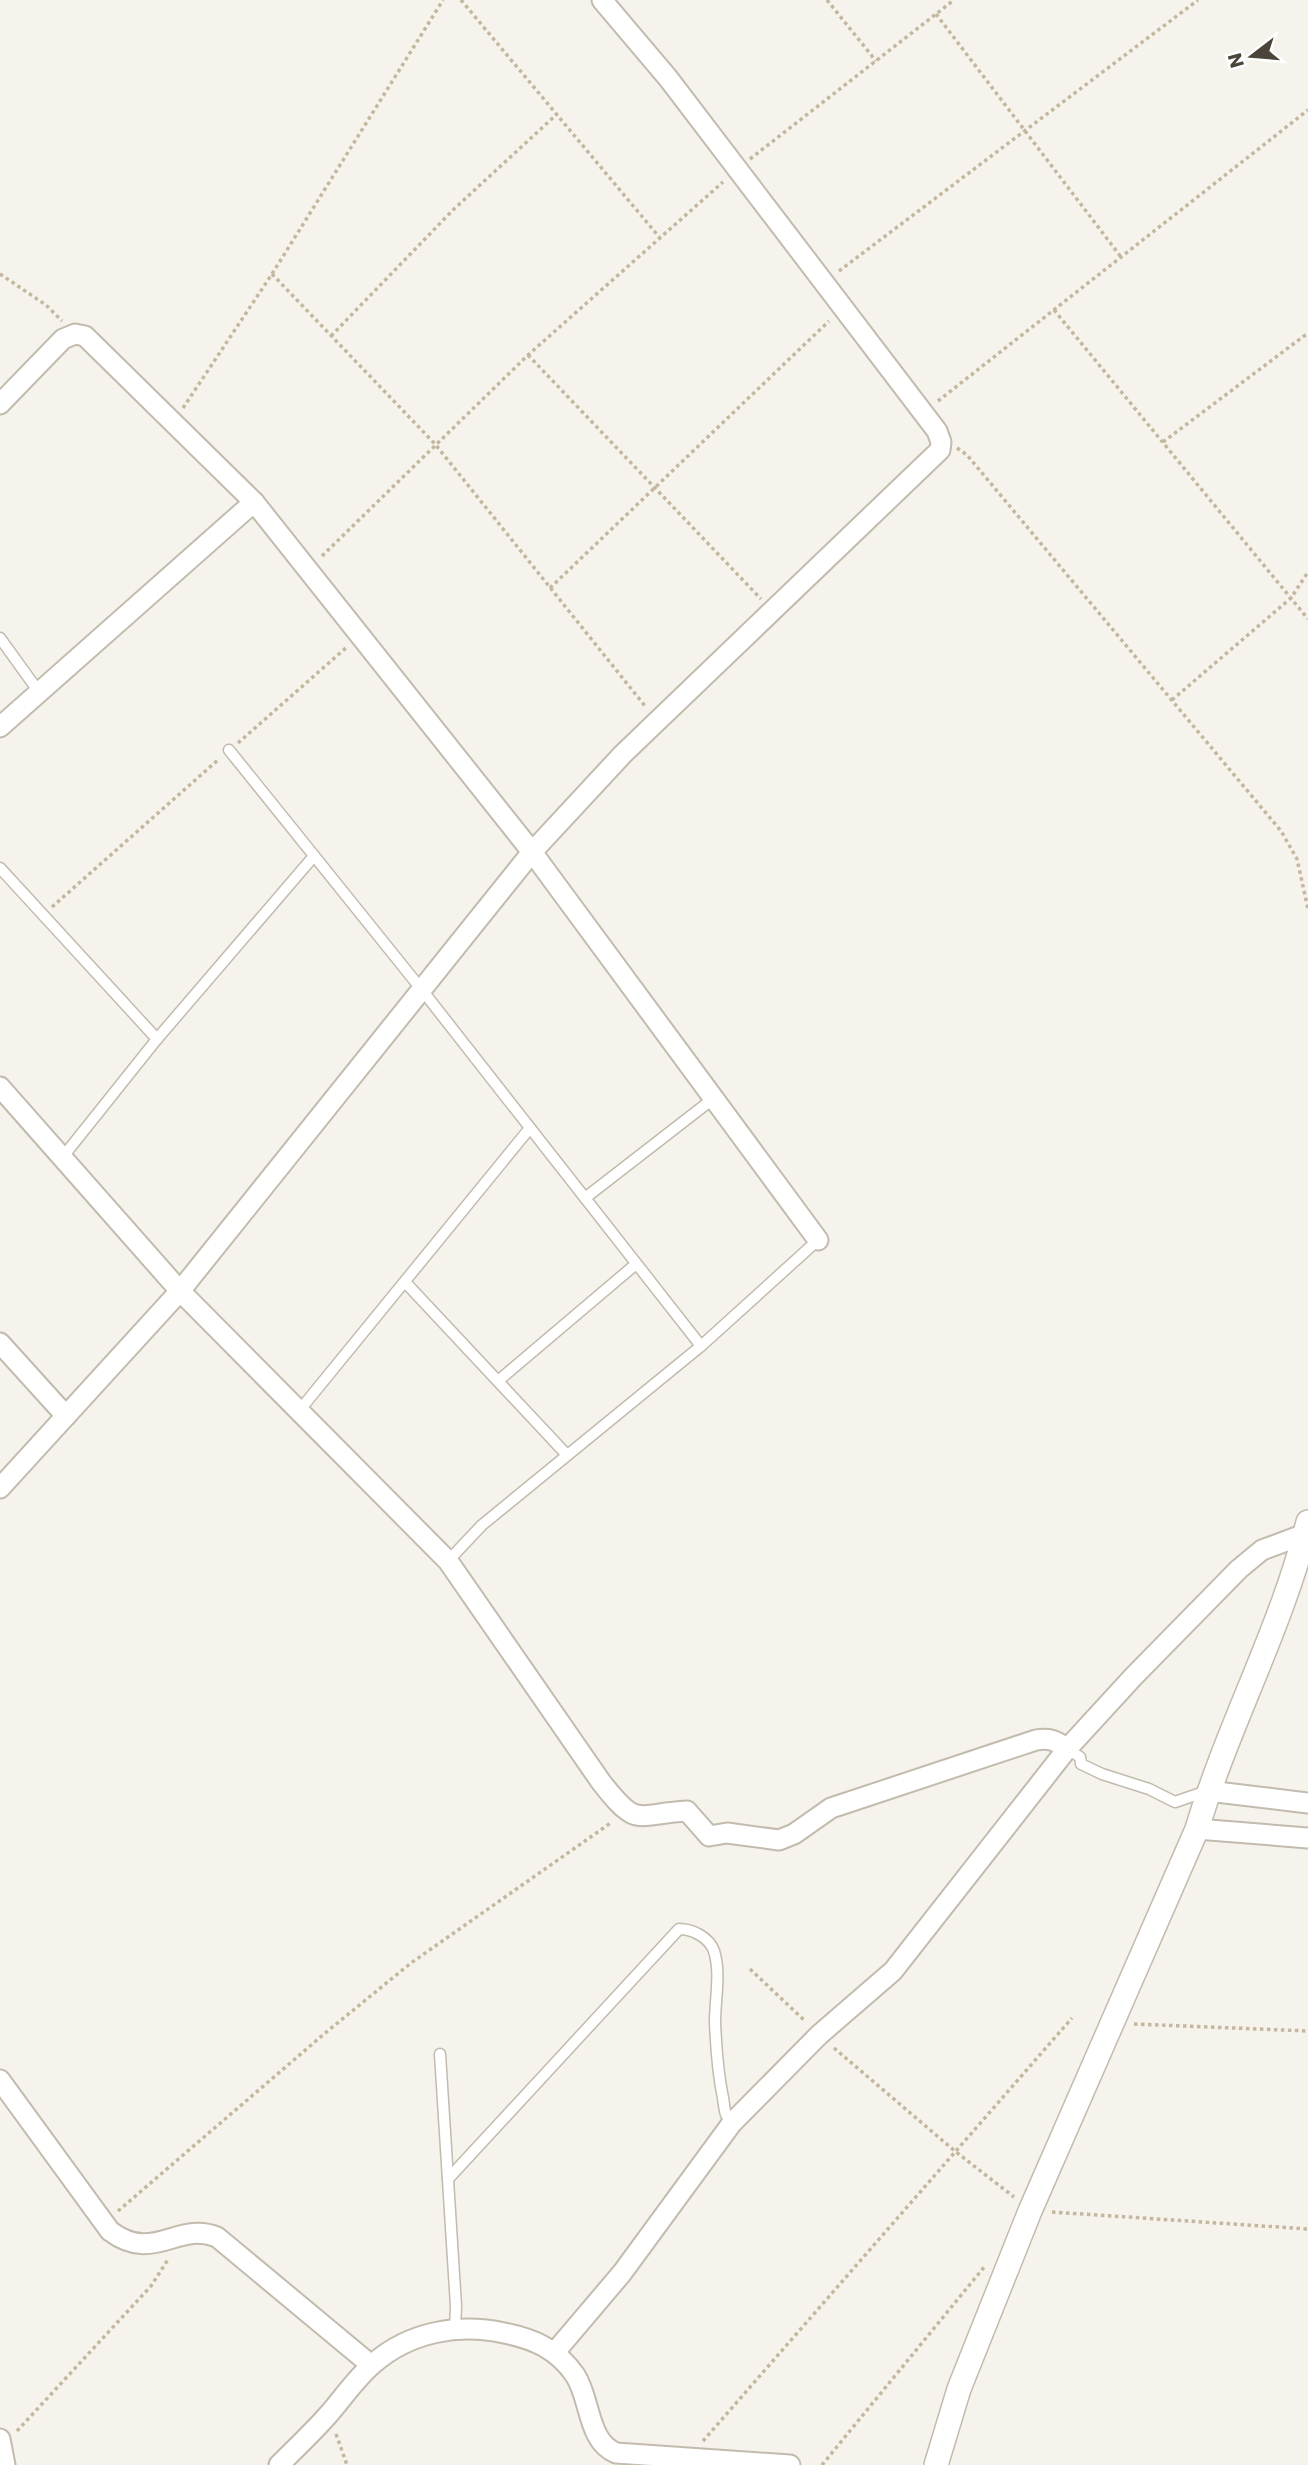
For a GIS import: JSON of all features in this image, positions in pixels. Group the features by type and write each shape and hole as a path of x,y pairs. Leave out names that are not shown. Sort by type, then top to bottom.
{"street":[{"path":"0,1488 180,1291 532,852 623,754 940,450 940,436 668,78 602,0"},
{"path":"0,404 58,344 69,336 85,335 254,502 532,852 818,1240"},
{"path":"0,726 254,502"},
{"path":"0,1087 180,1291 448,1561 601,1782 626,1812 642,1817 687,1811 709,1836 727,1833 779,1840 793,1834 831,1808 1036,1740 1047,1738 1057,1741 1066,1749"},
{"path":"0,1343 66,1416"},
{"path":"555,2352 622,2273 732,2123 819,2035 893,1971 1066,1749 1239,1569 1262,1550 1306,1528"},
{"path":"936,2465 959,2389 1030,2211 1196,1829 1208,1791 1282,1602 1306,1528"},
{"path":"1208,1791 1308,1803"},
{"path":"1196,1829 1308,1838"},
{"path":"0,2080 104,2224 118,2237 137,2244 158,2244 201,2232 217,2237 371,2364"},
{"path":"279,2465 325,2418 371,2364 397,2345 420,2335 455,2329 489,2329 527,2337 555,2352 575,2376 587,2401 596,2435 605,2448 616,2453 790,2465"}],"lane":[{"path":"0,638 39,692"},
{"path":"229,750 422,990 701,1346"},
{"path":"62,1158 157,1039 314,856"},
{"path":"0,868 157,1039"},
{"path":"585,1198 714,1098"},
{"path":"298,1412 530,1128"},
{"path":"448,1561 482,1525 701,1346 818,1240"},
{"path":"498,1381 636,1264"},
{"path":"404,1282 567,1455"},
{"path":"1066,1749 1080,1758 1080,1764 1093,1771 1149,1789 1175,1802 1208,1791"},
{"path":"448,2179 679,1929 688,1929 702,1936 713,1948 717,1966 715,2022 720,2084 726,2117 732,2123"},
{"path":"440,2054 456,2306 455,2329"}],"path":[{"path":"173,423 271,274 443,0"},
{"path":"461,0 660,237"},
{"path":"827,0 876,61"},
{"path":"308,570 528,355 737,169 954,0"},
{"path":"823,282 1198,0"},
{"path":"936,14 1121,257"},
{"path":"922,413 1308,110"},
{"path":"331,336 453,210 557,114"},
{"path":"0,274 54,312 69,336"},
{"path":"271,274 435,444 657,722"},
{"path":"550,588 843,308"},
{"path":"1054,310 1308,619"},
{"path":"1163,442 1308,333"},
{"path":"528,355 772,611"},
{"path":"941,444 957,447 967,455 1281,831 1297,859 1308,909"},
{"path":"1172,700 1291,598 1308,572"},
{"path":"42,915 360,635"},
{"path":"104,2224 324,2034 411,1963 626,1812"},
{"path":"750,1969 819,2035 1030,2211 1308,2229"},
{"path":"688,2457 1072,2018"},
{"path":"1111,2024 1308,2031"},
{"path":"2,2451 150,2286 184,2235"},
{"path":"822,2465 987,2264"},
{"path":"325,2418 340,2441 347,2465"}]}
